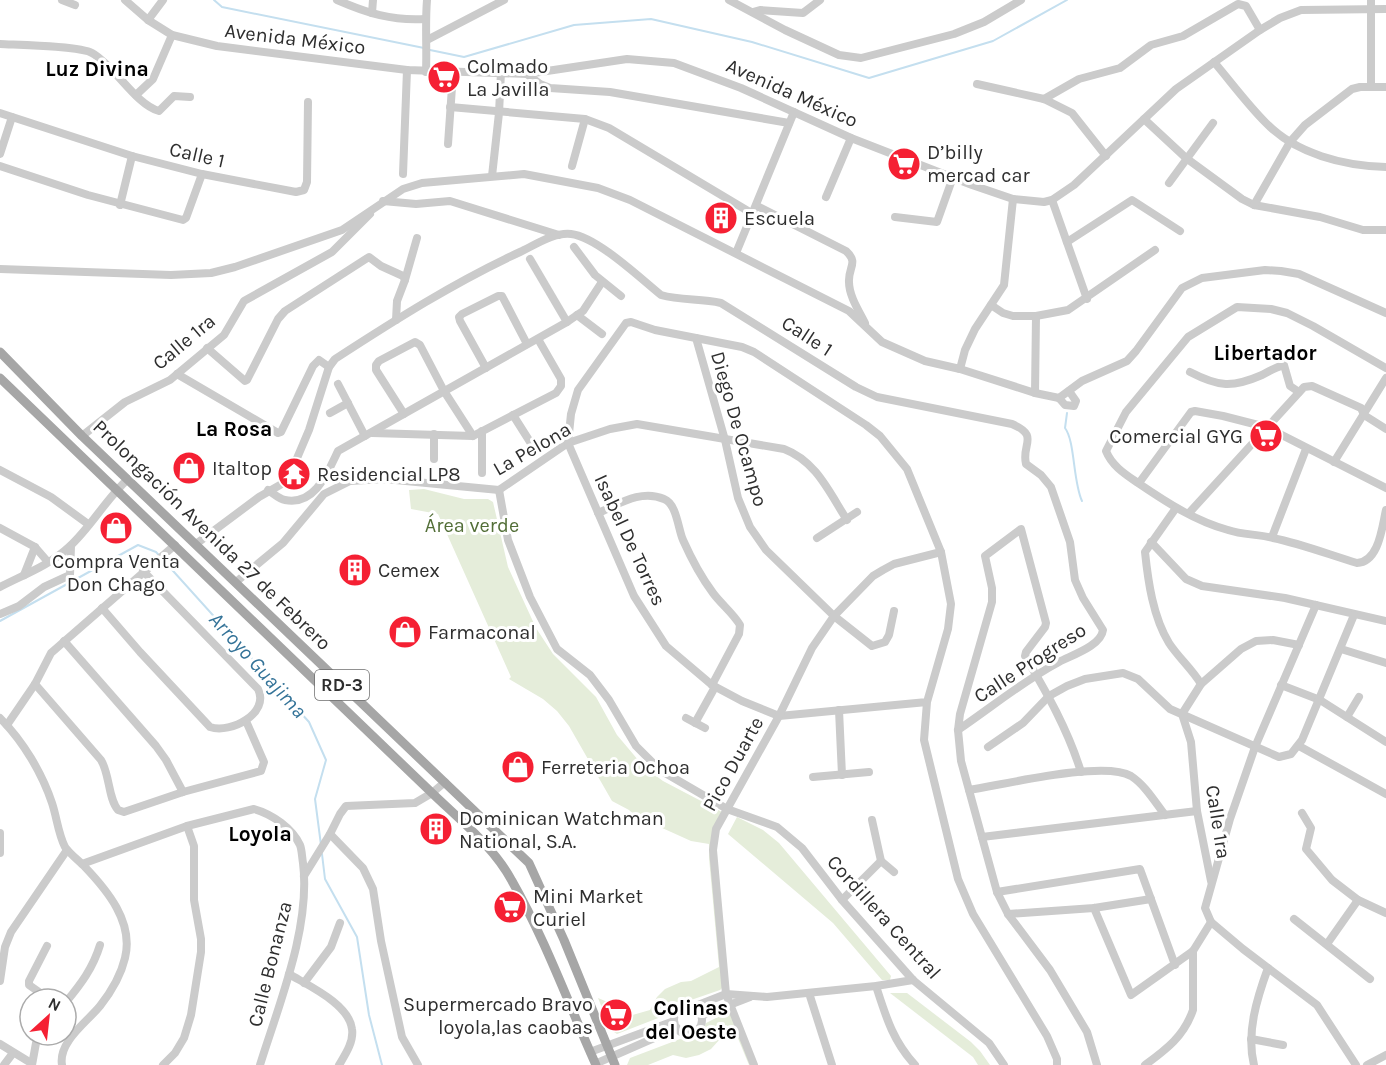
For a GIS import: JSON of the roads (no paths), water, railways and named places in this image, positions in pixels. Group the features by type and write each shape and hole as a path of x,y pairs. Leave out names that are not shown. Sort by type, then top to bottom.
{"main road":[{"name":"Prolongación Avenida 27 de Febrero","path":"0,352 82,436 529,863 564,940 613,1061"},
{"name":"Prolongación Avenida 27 de Febrero","path":"0,378 116,490 171,548 261,630 477,838 512,881 552,958 596,1064"},
{"path":"261,630 272,618"}],"street":[{"path":"62,0 75,5"},
{"name":"Avenida México","path":"125,0 148,20 172,34 236,50 407,70 527,74 627,59 659,61 691,68 851,138 1013,199 1036,202 1052,200"},
{"path":"148,20 163,0"},
{"path":"337,0 372,13 403,20 425,19"},
{"path":"372,13 373,0"},
{"path":"426,72 425,19 428,0"},
{"path":"427,40 504,0"},
{"path":"729,0 840,56 861,58 954,34 984,22 1021,0"},
{"path":"753,12 760,10 803,13 820,0"},
{"path":"1301,10 1303,0"},
{"path":"1371,0 1371,87"},
{"path":"1044,99 1079,79 1120,68 1151,45 1183,36 1238,4 1246,6 1260,30"},
{"path":"1087,299 1052,200 1074,185 1107,156 1176,89 1280,18 1301,10 1386,9"},
{"path":"136,94 153,79 172,34"},
{"path":"0,44 88,51 101,60 155,110 159,111 174,96 190,97"},
{"path":"1214,62 1267,124 1290,142 1335,161 1386,166"},
{"path":"403,174 407,70"},
{"path":"447,144 453,72"},
{"path":"492,176 500,113 501,72"},
{"path":"527,74 550,88 610,92 789,123"},
{"path":"977,84 1044,99 1072,113 1107,156"},
{"path":"1254,205 1290,142 1305,125 1352,89 1386,87"},
{"name":"Calle 1","path":"0,113 132,156 202,174 296,192 304,190 307,182 308,102"},
{"path":"450,107 585,119 609,128 753,214"},
{"path":"736,253 794,112"},
{"path":"0,154 12,117"},
{"path":"572,166 585,119"},
{"path":"1144,119 1186,158 1242,199 1254,205 1320,217 1364,230 1386,230"},
{"path":"1169,183 1213,123"},
{"path":"826,197 851,138"},
{"path":"120,205 132,156"},
{"path":"0,166 120,205 183,220 186,218 202,174"},
{"path":"0,269 171,275 211,273 342,230 403,189 422,183 524,174 598,188 630,200 849,311 882,342 925,361 960,369 1059,399 1065,405 1074,406 1076,401 1069,392"},
{"path":"895,217 938,222 953,177"},
{"path":"960,369 965,350 975,329 1004,285 1013,199"},
{"path":"1067,242 1132,200 1180,231"},
{"name":"Calle 1","path":"383,201 416,204 450,201 559,235 571,234 590,240 661,295 673,299 708,299 721,303 856,387 876,397 1012,424 1021,428 1027,434 1029,442 1024,458"},
{"name":"Calle 1ra","path":"82,436 125,402 146,390 167,382 225,333 244,301 332,252 383,201"},
{"path":"757,206 846,251 852,257 850,291 867,327"},
{"path":"196,544 289,477 309,430 329,367 335,359 481,270 559,235"},
{"path":"396,320 397,301 417,238"},
{"path":"574,247 589,269 621,296"},
{"path":"991,305 1013,316 1036,316 1068,310 1155,250"},
{"path":"207,348 245,381 248,380 278,319 285,311 349,272 369,257 381,266 403,276 405,280"},
{"path":"530,259 567,322"},
{"path":"1059,399 1082,381 1127,361 1182,288 1202,278 1265,270 1299,274 1386,313"},
{"path":"268,490 284,500 297,500 310,495 322,483 338,451 567,322 587,306 602,282"},
{"path":"486,368 460,321 459,317 462,314 502,296 527,344"},
{"path":"1386,368 1313,326 1287,314 1254,307 1233,308 1188,337 1126,412 1106,451 1120,470 1176,508 1227,530 1272,537 1357,563 1365,562 1371,556 1379,539 1386,510"},
{"path":"577,315 602,334"},
{"path":"1035,393 1036,316"},
{"name":"Isabel De Torres","path":"696,338 655,330 631,322 626,323 578,390 571,414 568,443 634,596 666,646 714,686 742,701 779,716 927,702"},
{"path":"696,338 742,347 754,352 866,425 880,436 907,469 940,552 951,604 948,629 927,702 924,727 926,753 964,898 1047,1035 1057,1059 1057,1065"},
{"name":"Diego De Ocampo","path":"696,338 725,440 738,498 750,527 766,550 834,616 872,646 885,642 889,635 894,611"},
{"path":"368,434 473,436 555,393 561,386 561,379 538,339"},
{"path":"404,414 376,370 376,365 379,361 415,342 420,345 444,391 473,436"},
{"path":"177,374 278,433 281,432 313,366 319,360 329,367"},
{"path":"1190,372 1207,380 1233,385 1284,365 1290,386 1299,392"},
{"path":"1334,462 1386,378"},
{"path":"338,384 368,434"},
{"path":"1189,513 1304,387 1312,386 1361,408 1364,415 1386,429"},
{"path":"330,414 348,403"},
{"path":"1139,483 1193,411 1266,427 1386,488"},
{"path":"513,415 532,445"},
{"name":"La Pelona","path":"236,582 283,543 324,494 350,481 385,479 499,490 568,443 610,429 637,424 784,449 797,454 813,468 847,520"},
{"path":"482,431 482,473"},
{"path":"434,435 434,459"},
{"path":"1272,537 1306,449"},
{"name":"Calle Progreso","path":"958,730 1036,674 1100,639 1102,630 1075,580 1070,542 1051,487 1041,475 1026,464 1024,458"},
{"path":"0,470 51,497 88,524"},
{"path":"0,587 48,562 71,546 116,490 128,479"},
{"name":"Cordillera Central","path":"499,490 508,540 530,597 557,649 590,675 609,700 636,746 660,770 727,809 777,827 802,848 842,900 913,980 989,1043 1004,1065"},
{"path":"598,513 635,496 650,495 666,500 671,504 682,538 696,566 713,593 740,625 739,634 695,723"},
{"path":"1176,508 1145,552 1148,578 1159,618 1169,643 1201,684"},
{"path":"817,538 857,512"},
{"path":"0,528 35,547 48,562"},
{"path":"1081,772 1075,751 1049,696 1024,654 1045,627 1046,618 1021,529 985,556 992,588 992,602 960,714 958,730 961,761 997,892 1008,914 1050,970 1087,1032 1097,1065"},
{"path":"1150,542 1186,579 1193,583 1285,598 1386,621"},
{"path":"0,614 19,606 44,587 70,575 71,546"},
{"path":"24,575 35,547"},
{"path":"7,725 35,684 45,661 64,641 171,548"},
{"name":"Pico Duarte","path":"754,1065 726,994 713,850 716,829 779,716 812,648 834,616 873,576 894,564 940,552"},
{"path":"102,608 210,727 219,730 246,721 256,710 260,701 261,695 258,689 143,571"},
{"path":"1211,882 1255,747 1316,605"},
{"path":"988,747 1023,723 1049,696 1067,686 1085,679 1123,673 1138,679 1170,709 1279,756 1292,754 1299,746 1320,700 1354,615"},
{"path":"1182,714 1201,684 1241,649 1257,641 1273,640 1299,645"},
{"path":"64,641 156,746 183,792"},
{"path":"1341,649 1386,663"},
{"path":"35,684 101,760 107,770 114,803 118,810 124,812 183,792 261,771 264,762 246,721"},
{"path":"1281,685 1320,700 1386,742"},
{"path":"1347,717 1359,697"},
{"path":"839,710 842,775"},
{"name":"Calle 1ra","path":"1182,714 1191,742 1197,812 1211,882 1205,908 1211,922"},
{"path":"0,718 25,750 44,782 61,838 67,850 108,892 119,911 126,934 126,956 118,978 101,1005 66,1044 62,1054 62,1065"},
{"path":"686,718 705,729"},
{"path":"1299,746 1386,794"},
{"path":"813,777 869,772"},
{"path":"969,790 1081,772 1122,773 1131,776 1140,784 1165,815"},
{"name":"Calle Bonanza","path":"260,1065 289,974 304,906 304,876 340,814 346,806 409,804 432,793 445,782"},
{"path":"82,864 187,826 254,809 263,812 287,828 300,846 304,876"},
{"path":"982,837 1197,812"},
{"path":"1302,813 1311,828 1306,846 1308,852 1332,879 1358,900 1386,913"},
{"path":"872,820 881,861 894,872"},
{"path":"162,1065 175,1053 184,1038 201,952 194,900 194,846 187,826"},
{"path":"330,834 363,868 373,889 381,941 402,1037 418,1065"},
{"path":"0,835 0,853"},
{"path":"0,981 5,946 11,932 67,850"},
{"path":"842,900 881,861"},
{"path":"997,892 1137,868 1142,871 1175,965"},
{"path":"1008,914 1094,908 1151,899"},
{"path":"1327,944 1358,900"},
{"path":"1094,908 1131,995 1132,1006"},
{"path":"1294,919 1370,979"},
{"path":"1131,995 1193,951 1211,922 1317,1005 1356,1065"},
{"path":"304,983 331,947 340,923"},
{"path":"78,987 89,973 99,945"},
{"path":"32,987 29,981 47,946"},
{"path":"1145,1065 1172,1045 1190,1018 1193,1010 1193,951"},
{"path":"1254,1065 1251,1039 1255,1006 1268,968"},
{"path":"289,974 337,1005 346,1016 352,1029 352,1038 339,1065"},
{"path":"693,1007 701,1016 701,1024 696,1031 688,1034 675,1025 674,1016 679,1009 693,1007 726,994 752,996 808,993 913,980"},
{"path":"876,986 887,1019 902,1050 915,1065"},
{"path":"808,993 832,1065"},
{"path":"701,1016 752,996"},
{"path":"590,1052 675,1025"},
{"path":"596,1064 613,1061 675,1025"},
{"path":"1251,1039 1282,1045"},
{"path":"0,1044 32,1064 35,1047"},
{"path":"4,1065 13,1053"},
{"path":"1366,1065 1386,1055"}],"waterway":[{"path":"214,0 222,7 424,48"},
{"path":"430,50 464,57 574,25 651,19 752,42 869,78 993,41 1067,0"},
{"path":"1067,413 1065,428 1071,442 1082,501"},
{"name":"Arroyo Guajima","path":"0,621 138,545 156,552 309,722 326,760 315,799 321,845"},
{"name":"Arroyo Guajima","path":"322,854 325,879 357,937 369,1015 382,1065"}],"place":[{"name":"Colmado La Javilla","path":"444,77"},
{"name":"D’billy mercad car","path":"904,164"},
{"name":"Escuela","path":"721,218"},
{"name":"Comercial GYG","path":"1266,436"},
{"name":"Italtop","path":"189,468"},
{"name":"Residencial LP8","path":"294,474"},
{"name":"Compra Venta Don Chago","path":"116,528"},
{"name":"Cemex","path":"355,570"},
{"name":"Farmaconal","path":"405,632"},
{"name":"Ferreteria Ochoa","path":"518,767"},
{"name":"Dominican Watchman National, S.A.","path":"436,829"},
{"name":"Mini Market Curiel","path":"510,907"},
{"name":"Supermercado Bravo loyola,las caobas","path":"616,1015"}],"district":[{"name":"Luz Divina","path":"97,69"},
{"name":"Libertador","path":"1265,353"},
{"name":"La Rosa","path":"234,429"},
{"name":"Loyola","path":"260,834"},
{"name":"Colinas del Oeste","path":"691,1020"}],"park label":[{"name":"Área verde","path":"472,525"}]}
